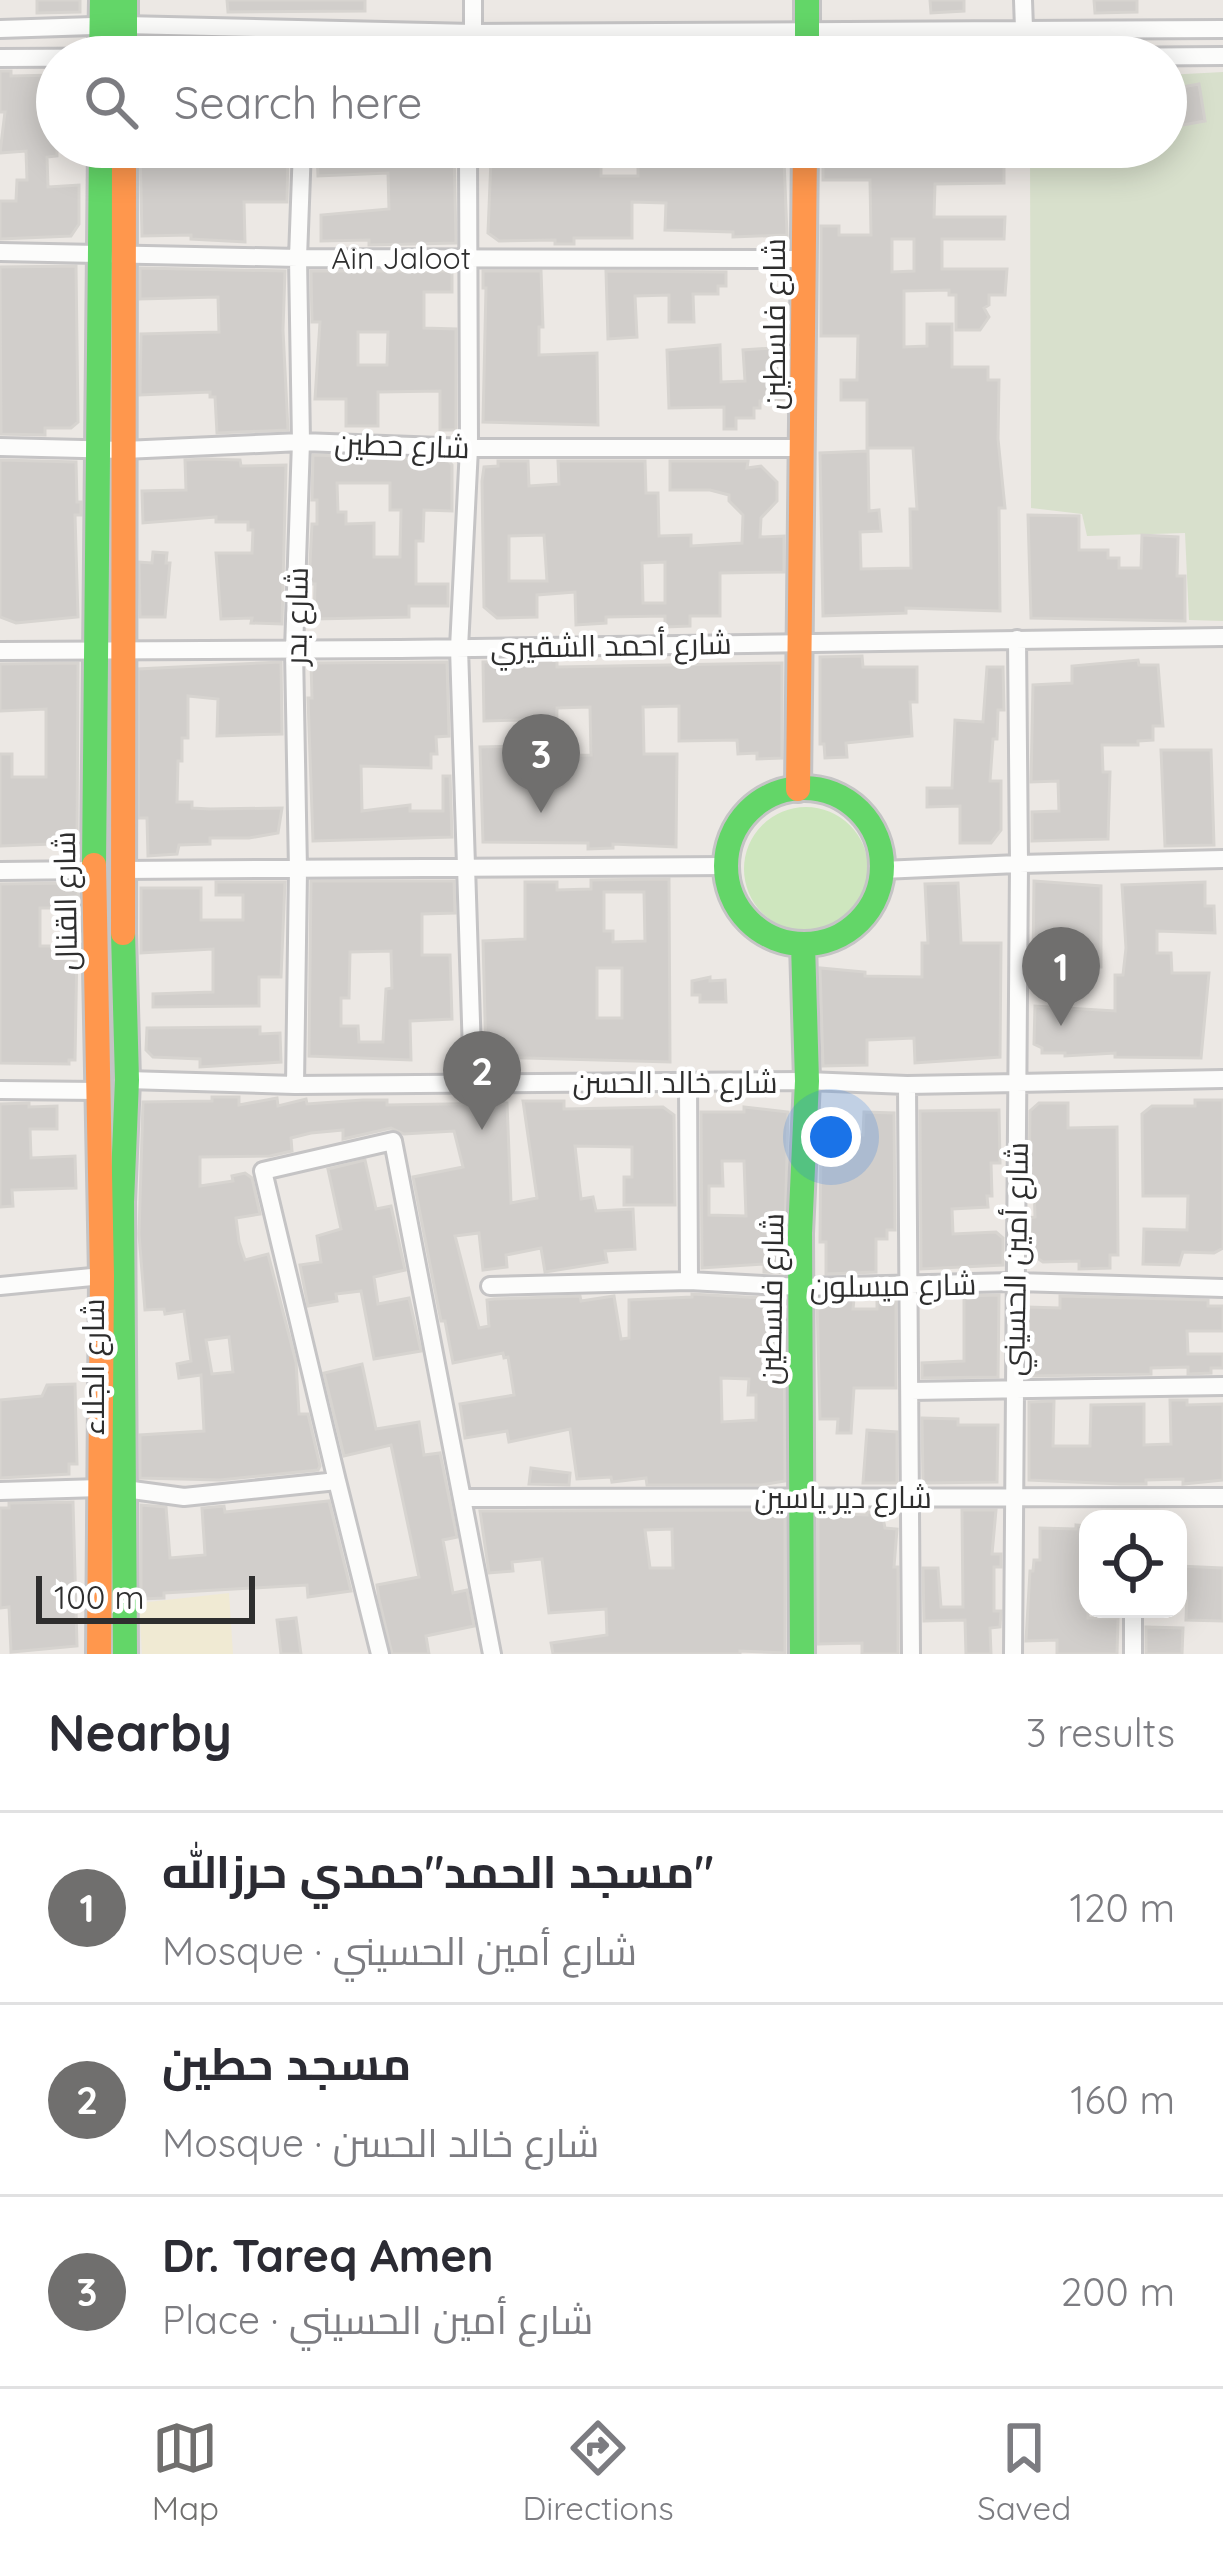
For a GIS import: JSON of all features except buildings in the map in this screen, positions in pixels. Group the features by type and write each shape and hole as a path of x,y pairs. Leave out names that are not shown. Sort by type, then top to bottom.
{"main road":[{"path":"102,0 117,17"},
{"path":"807,0 808,36"},
{"name":"شارع القنال","path":"103,168 113,255"},
{"name":"شارع القنال","path":"122,168 113,255 112,449 123,651 121,870 127,1080"},
{"name":"شارع فلسطين","path":"798,789 804,168"},
{"name":"شارع القنال","path":"99,1654 112,1488 98,1091 96,650 112,449"},
{"path":"798,789 827,792 860,811 874,832 882,870 875,898 859,922 836,938 803,944 770,937 749,922 734,901 726,866 733,835 749,811 773,795 798,789"},
{"name":"شارع فلسطين","path":"802,1654 801,1288 808,1081 803,944"},
{"name":"شارع الجلاء","path":"125,1654 112,1488 127,1080"}],"street":[{"path":"473,0 473,33"},
{"path":"1023,0 1024,29"},
{"path":"0,29 117,17 473,33 1223,29"},
{"path":"1187,56 1223,56"},
{"path":"0,58 36,57"},
{"name":"شارع بدر","path":"296,1085 293,650 301,442 301,168"},
{"path":"468,168 469,448 459,648 473,1084"},
{"name":"Ain Jaloot","path":"0,252 802,260"},
{"name":"شارع حطين","path":"0,447 112,449 301,442 469,448 805,448"},
{"name":"شارع أحمد الشقيري","path":"0,651 1223,637"},
{"name":"شارع أمين الحسيني","path":"1013,1654 1017,639"},
{"path":"882,870 1223,859"},
{"path":"121,870 726,866"},
{"path":"0,871 94,870"},
{"name":"شارع خالد الحسن","path":"127,1080 296,1085 808,1081 907,1085 1223,1079"},
{"path":"688,1082 688,1281"},
{"path":"907,1085 910,1654"},
{"path":"0,1090 98,1091"},
{"path":"380,1654 263,1172 392,1141 492,1654"},
{"path":"0,1286 102,1276"},
{"name":"شارع ميسلون","path":"490,1286 688,1281 801,1288 1014,1282 1223,1288"},
{"path":"911,1390 1223,1386"},
{"path":"0,1490 112,1488 184,1497 337,1481"},
{"path":"1134,1497 1134,1510"},
{"name":"شارع دير ياسين","path":"464,1498 1223,1497"},
{"path":"1132,1654 1133,1618"}],"green space":[{"path":"1223,72 1223,621 1189,620 1185,533 1087,536 1082,514 1031,508 1030,168 1187,168 1187,74"},
{"path":"806,807 830,812 850,825 863,845 868,869 863,893 850,913 830,926 806,931 782,926 762,913 749,893 744,869 749,845 762,825 782,812"}],"sand":[{"path":"229,1593 233,1654 142,1654 139,1603"}],"traffic: fast":[{"path":"101,36 102,0"},
{"path":"125,0 125,36"},
{"path":"807,0 807,36"},
{"path":"94,865 101,168"},
{"path":"804,788 834,794 859,811 876,836 882,866 876,896 859,921 834,938 804,944 774,938 749,921 732,896 726,866 732,836 749,811 774,794 804,788"},
{"path":"123,933 125,1654"},
{"path":"802,1654 800,1233 807,1081 803,944"}],"traffic: slow":[{"path":"123,933 124,168"},
{"path":"798,789 805,168"},
{"path":"94,865 102,1276 99,1654"}],"place":[{"name":"Dr. Tareq Amen","path":"541,813"},
{"name":"مسجد الحمد\"حمدي حرزالله\"","path":"1061,1026"},
{"name":"مسجد حطين","path":"482,1130"}]}
